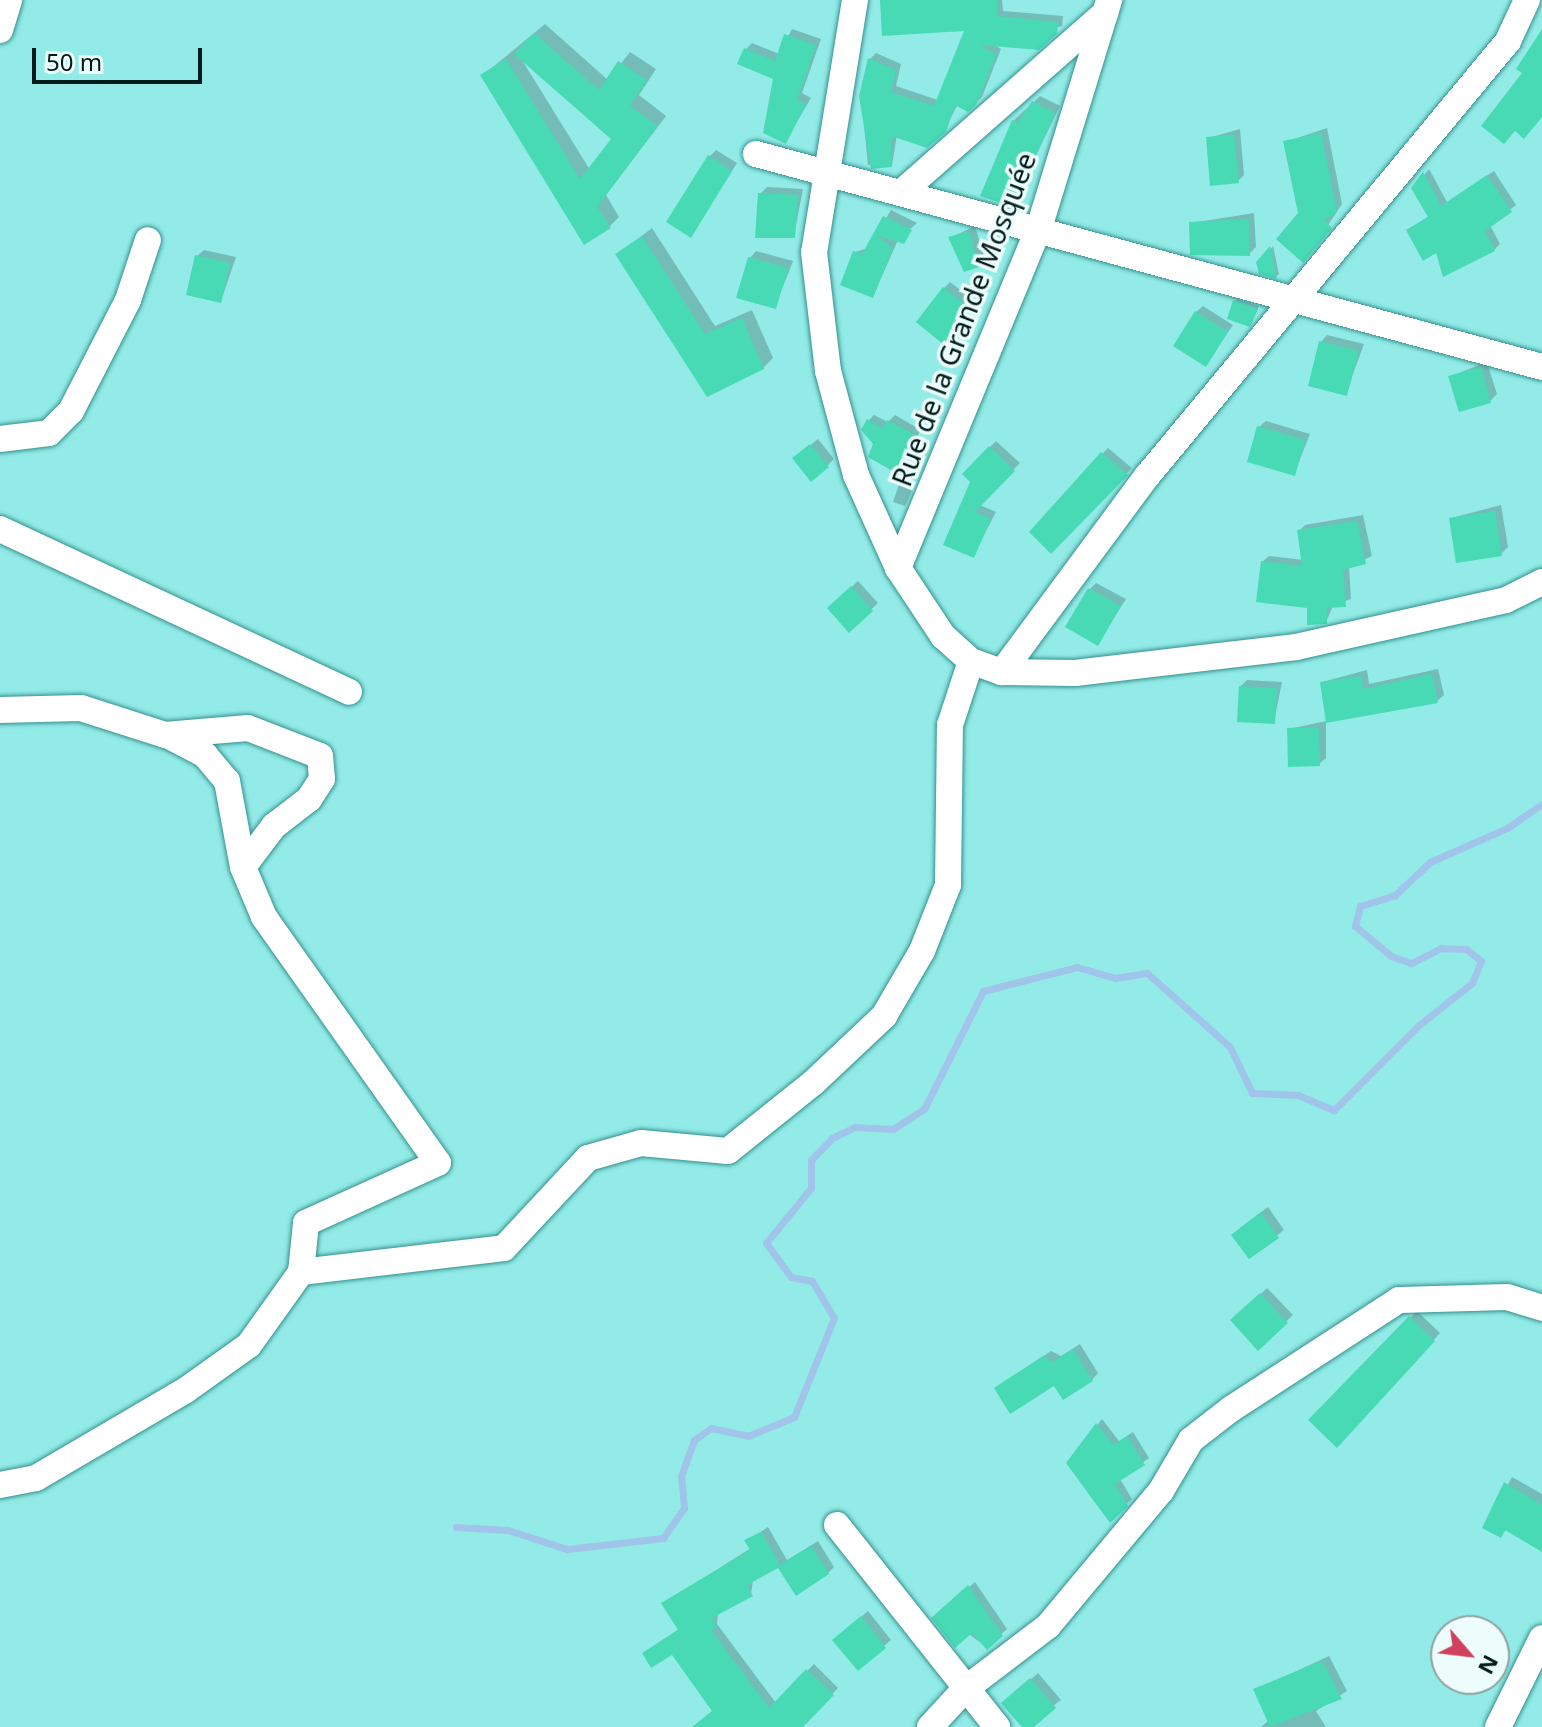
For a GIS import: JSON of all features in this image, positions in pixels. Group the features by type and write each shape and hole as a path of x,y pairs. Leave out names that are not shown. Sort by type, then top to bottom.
{"street":[{"path":"0,30 9,0"},
{"path":"855,0 814,252 828,371 856,475 898,568 943,636 971,661 1002,672 1075,673 1296,647 1506,600 1542,582"},
{"path":"1002,672 1148,475 1294,305 1508,41 1527,0"},
{"path":"902,192 1107,7"},
{"name":"Rue de la Grande Mosquée","path":"898,568 1039,228 1107,7"},
{"path":"756,154 1039,228 1294,305 1542,367"},
{"path":"0,439 49,433 71,411 128,300 148,240"},
{"path":"0,529 349,692"},
{"path":"301,1272 504,1248 588,1158 641,1143 728,1151 813,1083 884,1016 943,898 950,725 971,661"},
{"path":"0,710 81,708 165,735 205,755 227,781 243,867 264,917 438,1163 306,1223 301,1272 249,1345 186,1390 36,1478 0,1485"},
{"path":"165,735 248,728 320,756 322,779 309,799 274,826 243,867"},
{"path":"930,1727 964,1690 1048,1626 1161,1491 1191,1440 1231,1409 1399,1300 1507,1297 1542,1308"},
{"path":"837,1525 964,1690 997,1727"},
{"path":"1498,1727 1542,1638"}],"building":[{"path":"880,0 997,0 997,16 1058,22 1057,34 1039,50 980,45 996,55 976,105 968,112 955,105 946,132 927,148 891,136 892,167 871,169 859,96 868,58 896,70 891,92 934,106 964,31 882,36"},
{"path":"1542,29 1542,117 1524,139 1515,131 1504,144 1481,126 1522,73 1516,69"},
{"path":"534,33 599,90 618,61 647,80 630,106 658,126 597,207 611,228 584,245 480,75 506,59 580,179 611,139 514,54"},
{"path":"784,34 816,45 797,100 806,104 786,144 763,133 773,79 737,64 744,48 775,61"},
{"path":"1032,101 1055,113 1013,207 980,196 1012,120 1018,123"},
{"path":"1321,133 1337,212 1324,220 1332,228 1303,263 1276,239 1298,213 1283,141"},
{"path":"1234,135 1239,183 1210,186 1206,137"},
{"path":"708,155 732,171 691,238 666,222"},
{"path":"1423,172 1441,206 1487,175 1512,212 1485,231 1495,251 1443,277 1436,253 1423,261 1406,230 1428,217 1411,188"},
{"path":"758,193 798,195 795,238 755,238"},
{"path":"883,216 912,230 904,244 876,235 893,248 873,298 840,285 853,251 862,254"},
{"path":"1249,219 1250,256 1190,255 1189,222"},
{"path":"969,231 979,267 964,272 948,237"},
{"path":"642,236 705,334 742,318 764,369 707,397 615,254"},
{"path":"1270,246 1277,279 1259,274 1256,262"},
{"path":"195,255 230,263 221,303 186,295"},
{"path":"748,257 788,268 776,309 736,298"},
{"path":"943,287 971,310 944,345 916,322"},
{"path":"1233,300 1258,309 1250,327 1227,319"},
{"path":"1195,311 1228,332 1206,367 1173,346"},
{"path":"1319,341 1359,351 1347,396 1308,386"},
{"path":"1481,367 1491,403 1459,412 1448,376"},
{"path":"867,419 882,428 887,420 917,436 896,473 868,457 873,444 861,430"},
{"path":"1257,426 1305,440 1295,476 1247,462"},
{"path":"810,444 829,467 811,482 792,458"},
{"path":"989,446 1015,471 975,512 991,519 974,558 943,545 970,482 962,474"},
{"path":"1101,452 1128,475 1051,554 1029,532"},
{"path":"1495,511 1502,556 1456,563 1449,518"},
{"path":"1357,521 1366,564 1343,570 1346,607 1327,608 1327,624 1307,625 1307,608 1256,602 1261,561 1302,566 1297,530"},
{"path":"851,586 873,611 849,633 827,608"},
{"path":"1088,588 1121,606 1098,646 1065,627"},
{"path":"1432,674 1438,703 1326,723 1320,682 1361,676 1363,689"},
{"path":"1239,686 1277,688 1275,724 1237,722"},
{"path":"1319,727 1320,766 1288,767 1287,728"},
{"path":"1261,1212 1279,1238 1249,1259 1231,1235"},
{"path":"1260,1293 1288,1323 1258,1351 1230,1320"},
{"path":"1409,1316 1435,1341 1337,1448 1308,1420"},
{"path":"1073,1349 1093,1381 1063,1400 1054,1386 1010,1414 994,1388 1043,1356 1053,1362"},
{"path":"1096,1423 1113,1445 1127,1436 1145,1465 1115,1484 1128,1506 1110,1523 1066,1463"},
{"path":"1504,1482 1542,1505 1542,1552 1505,1530 1501,1538 1482,1528"},
{"path":"761,1532 780,1565 811,1546 829,1574 796,1596 778,1568 747,1585 753,1596 712,1618 717,1627 711,1630 769,1708 806,1669 834,1695 803,1727 692,1727 712,1711 672,1655 651,1668 642,1653 678,1630 661,1603 750,1550 744,1540"},
{"path":"968,1585 1003,1636 987,1650 972,1633 955,1648 931,1618"},
{"path":"861,1616 886,1648 858,1671 832,1640"},
{"path":"1322,1661 1342,1699 1270,1727 1253,1689"},
{"path":"1030,1678 1056,1708 1034,1727 1022,1727 1001,1703"}],"waterway":[{"path":"456,1527 508,1530 567,1549 663,1538 684,1508 681,1476 694,1440 711,1428 748,1436 794,1417 834,1318 812,1281 791,1277 766,1243 811,1188 811,1160 832,1138 855,1127 893,1129 924,1109 983,991 1077,967 1115,978 1147,973 1230,1047 1252,1093 1298,1095 1334,1110 1419,1025 1472,983 1481,961 1466,949 1441,948 1411,963 1391,956 1355,926 1360,906 1395,895 1430,862 1507,828 1542,804"}]}
